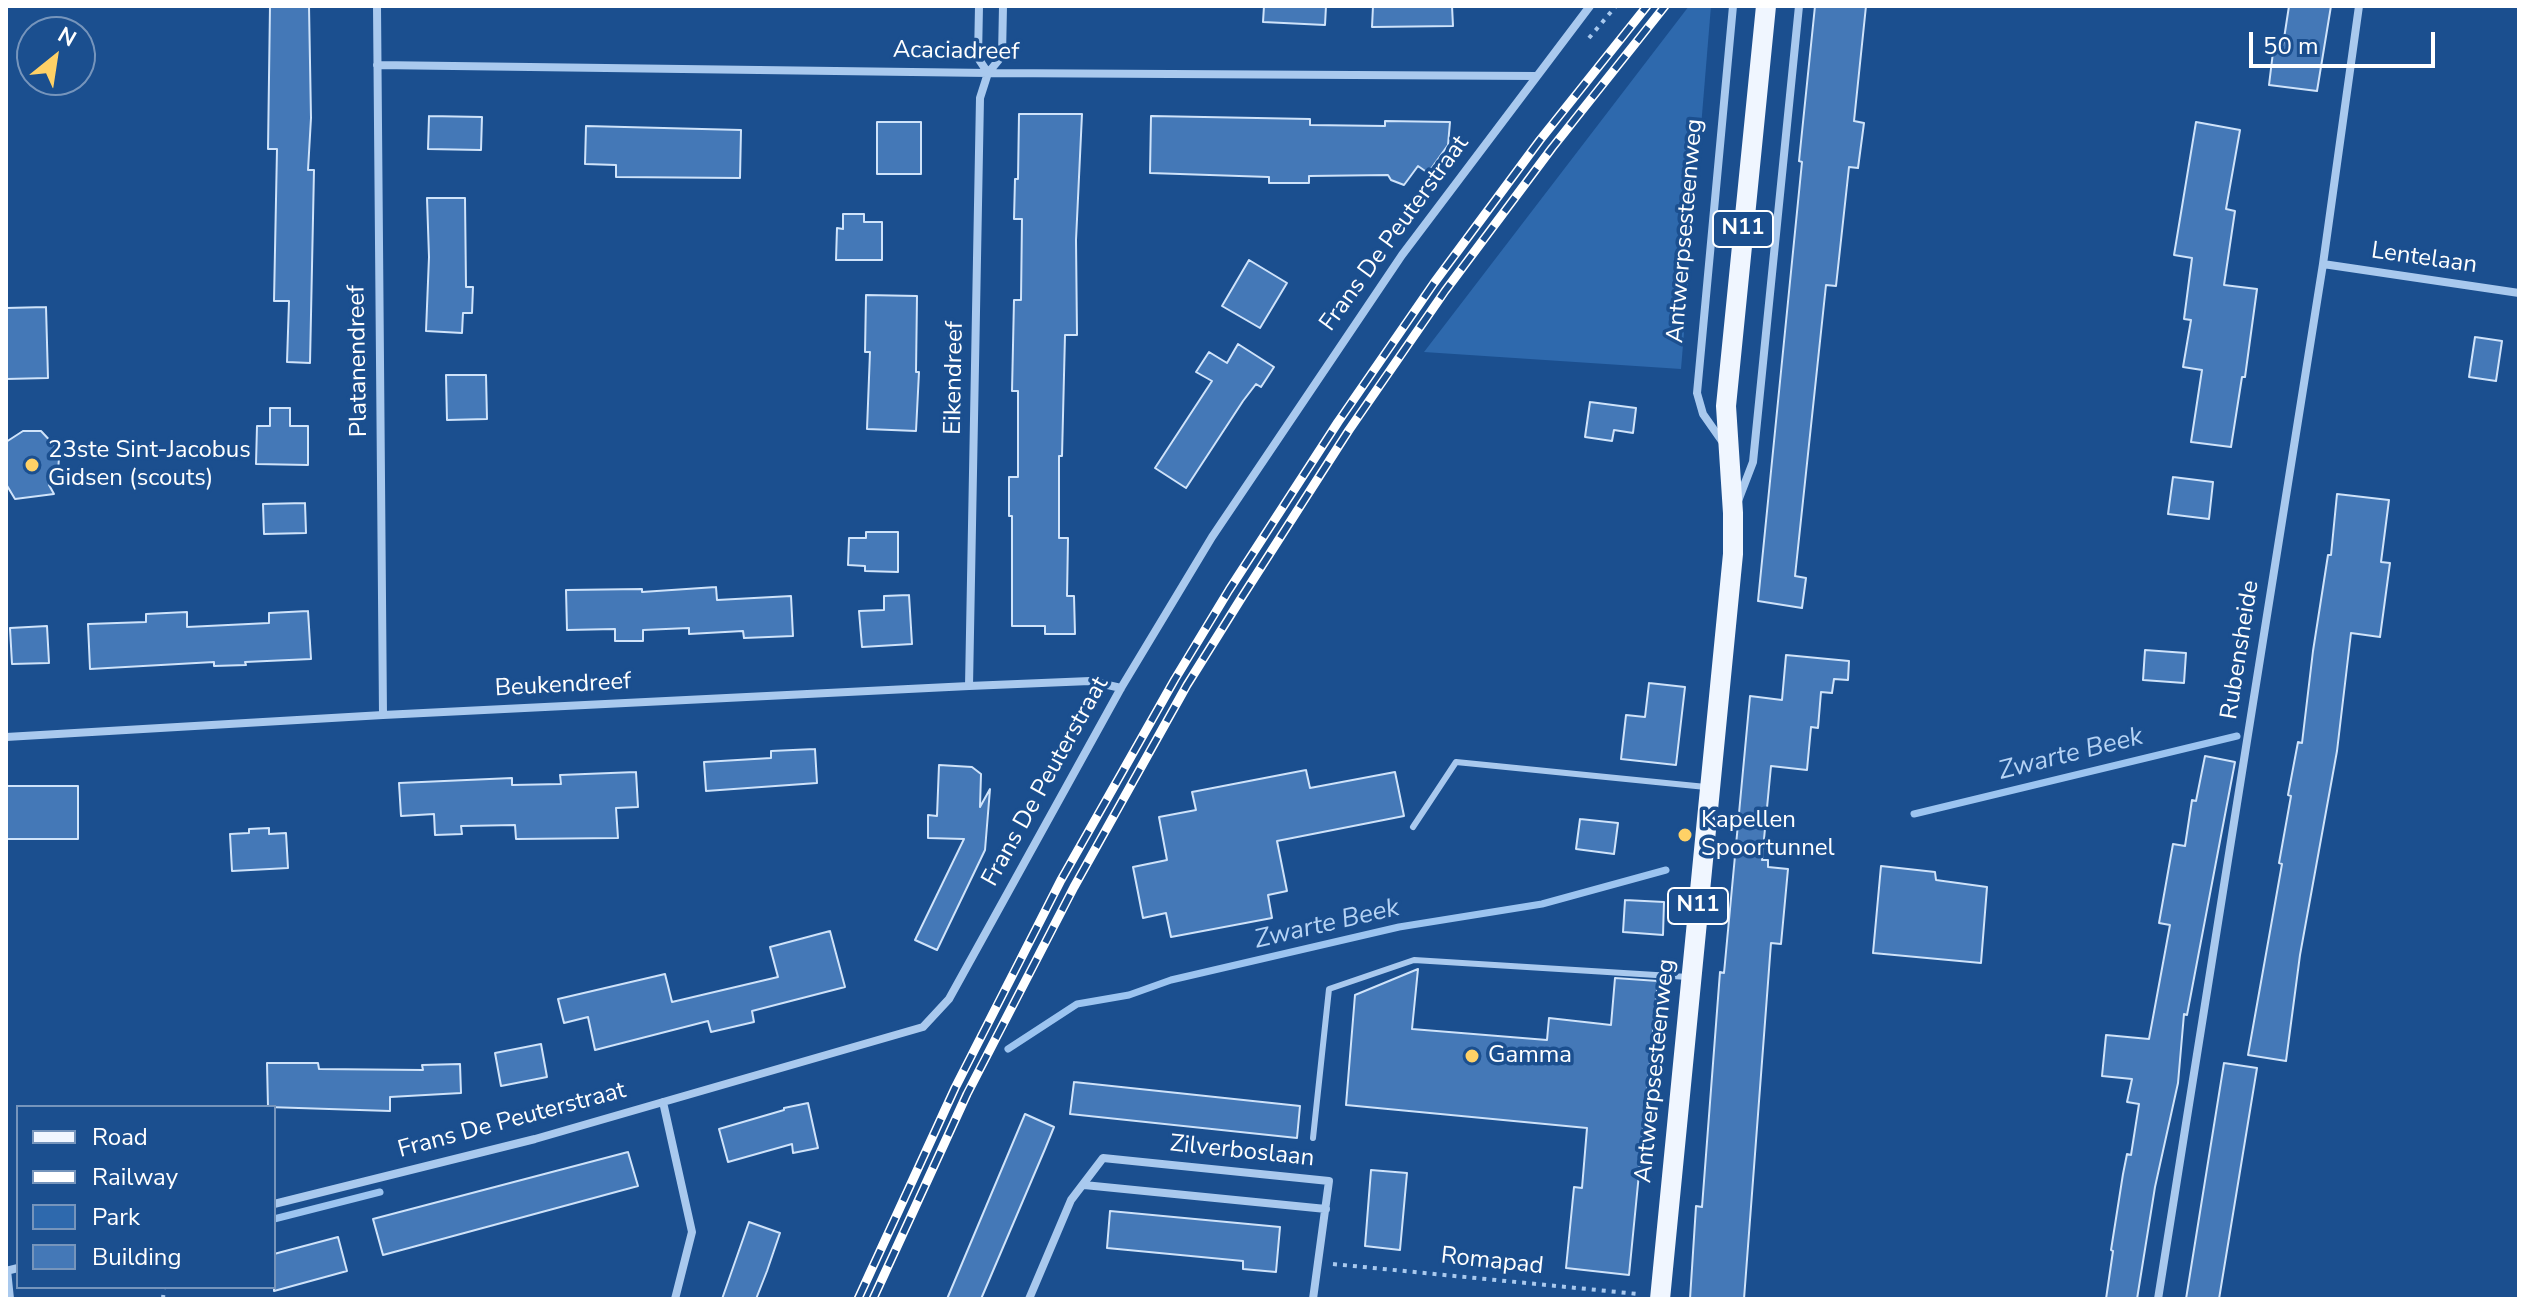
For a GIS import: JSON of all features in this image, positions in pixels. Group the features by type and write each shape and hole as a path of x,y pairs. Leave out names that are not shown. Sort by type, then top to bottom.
{"main road":[{"name":"Antwerpsesteenweg","path":"1660,1297 1733,554 1726,406 1766,6"}],"street":[{"name":"Platanendreef","path":"377,6 383,715"},
{"name":"Eikendreef","path":"979,6 978,58 988,73"},
{"name":"Eikendreef","path":"969,686 980,98 988,73 1002,56 1003,6"},
{"name":"Frans De Peuterstraat","path":"276,1204 535,1139 923,1027 949,999 1121,688 1212,537 1402,255 1590,6"},
{"name":"Antwerpsesteenweg","path":"1729,453 1703,414 1697,393 1733,6"},
{"name":"Antwerpsesteenweg","path":"1733,513 1753,462 1799,6"},
{"name":"Rubensheide","path":"2158,1299 2323,264 2359,6"},
{"name":"Acaciadreef","path":"377,65 1536,76"},
{"name":"Lentelaan","path":"2323,264 2519,293"},
{"name":"Beukendreef","path":"6,737 969,686 1090,681 1121,688"},
{"path":"663,1102 692,1232 675,1299"},
{"name":"Zilverboslaan","path":"1029,1299 1071,1200 1103,1158 1329,1181 1326,1209 1084,1185"},
{"path":"1313,1299 1326,1209"},
{"path":"6,1271 10,1299"}],"lane":[{"path":"1413,827 1456,762 1710,787"},
{"path":"1313,1138 1329,989 1414,960 1692,977"}],"path":[{"name":"Romapad","path":"1320,1263 1660,1297"}],"green space":[{"path":"1689,6 1711,6 1681,369 1424,352"}],"building":[{"path":"270,6 309,6 311,118 308,170 314,170 310,363 287,362 289,301 274,301 277,149 268,149"},
{"path":"1264,6 1326,6 1325,25 1263,22"},
{"path":"1373,6 1452,6 1453,26 1372,27"},
{"path":"1815,6 1866,6 1854,121 1864,123 1858,168 1849,167 1836,286 1826,285 1795,576 1806,578 1802,608 1758,601"},
{"path":"2289,6 2331,6 2317,91 2269,85 2274,44 2283,45"},
{"path":"1019,114 1082,114 1076,240 1077,335 1065,335 1062,456 1059,456 1059,538 1068,538 1067,596 1074,596 1075,634 1045,634 1045,626 1012,626 1009,477 1018,477 1018,391 1012,391 1014,300 1021,300 1022,219 1014,219"},
{"path":"429,116 482,117 481,150 428,149"},
{"path":"1151,116 1310,119 1310,125 1385,126 1385,121 1450,122 1448,145 1428,173 1418,166 1404,185 1391,180 1388,175 1309,176 1309,183 1269,183 1269,177 1150,173"},
{"path":"877,122 921,122 921,174 877,174"},
{"path":"2196,122 2240,130 2226,209 2235,211 2224,285 2257,289 2245,377 2242,377 2231,447 2191,442 2202,370 2183,367 2191,320 2184,319 2192,258 2174,255"},
{"path":"586,126 741,130 740,178 616,177 616,165 585,164"},
{"path":"427,198 465,198 466,287 473,287 472,313 463,313 462,333 426,331 429,257"},
{"path":"843,214 864,214 864,222 882,222 882,260 836,260 837,228 843,229"},
{"path":"1249,260 1287,283 1260,328 1222,306"},
{"path":"866,295 917,296 916,372 919,372 916,431 867,429 870,352 865,352"},
{"path":"46,307 48,378 6,379 6,308"},
{"path":"2475,337 2502,341 2496,381 2469,377"},
{"path":"1238,344 1274,367 1261,387 1256,384 1243,401 1186,488 1155,468 1212,381 1196,372 1209,352 1227,363"},
{"path":"446,375 486,375 487,419 447,420"},
{"path":"1590,402 1636,408 1633,433 1614,430 1612,441 1585,437"},
{"path":"270,408 290,408 290,426 308,426 308,465 256,464 257,426 270,426"},
{"name":"23ste Sint-Jacobus Gidsen (scouts)","path":"23,431 41,431 55,446 59,458 58,471 49,485 54,494 15,499 6,484 6,442"},
{"path":"2173,477 2213,482 2209,519 2168,514"},
{"path":"2337,494 2389,500 2381,562 2390,563 2380,637 2351,633 2337,751 2300,955 2286,1061 2248,1055 2282,864 2279,863 2291,796 2288,795 2298,742 2302,743 2313,651 2328,555 2331,555"},
{"path":"305,503 306,533 264,534 263,504"},
{"path":"866,532 898,532 898,572 865,571 865,566 848,565 849,538 866,538"},
{"path":"716,587 717,600 791,596 793,636 744,638 743,631 689,634 689,628 643,630 643,641 615,641 615,629 567,630 566,590 642,589 642,592"},
{"path":"909,595 912,644 862,647 859,611 884,610 884,596"},
{"path":"308,611 311,659 245,662 246,665 214,666 214,662 90,669 88,624 146,622 146,614 187,612 187,627 269,623 269,613"},
{"path":"47,626 49,663 12,664 10,628"},
{"path":"2145,650 2186,653 2184,683 2143,680"},
{"path":"1786,655 1849,661 1848,680 1834,679 1832,693 1821,692 1818,728 1811,727 1807,770 1771,766 1762,860 1768,860 1768,867 1788,869 1781,944 1771,943 1744,1299 1690,1299 1696,1206 1702,1207 1720,972 1724,973 1750,696 1782,700"},
{"path":"1649,683 1685,687 1676,765 1621,759 1626,715 1645,717"},
{"path":"815,749 817,783 706,791 704,762 771,758 771,751"},
{"path":"2205,756 2235,762 2187,1015 2184,1014 2178,1083 2155,1187 2137,1299 2106,1299 2123,1174 2127,1154 2131,1155 2139,1104 2127,1102 2132,1079 2102,1076 2106,1035 2149,1039 2170,925 2159,923 2173,844 2185,846 2192,800 2196,801"},
{"path":"939,765 972,767 981,774 980,807 990,789 985,850 937,950 915,940 964,839 928,838 928,815 937,816"},
{"path":"1306,770 1310,788 1395,772 1404,816 1277,841 1287,891 1268,895 1272,918 1171,937 1166,913 1143,918 1133,867 1167,860 1159,817 1196,810 1192,792"},
{"path":"636,772 638,807 616,808 618,838 516,839 515,825 461,826 462,834 435,835 434,814 401,816 399,783 512,778 512,785 561,784 560,775"},
{"path":"6,786 78,786 78,839 6,839"},
{"path":"1580,819 1618,823 1614,854 1576,849"},
{"path":"269,828 269,834 286,833 288,868 232,871 230,834"},
{"path":"1881,866 1935,872 1936,880 1987,887 1981,963 1873,953"},
{"path":"1625,900 1664,902 1663,935 1623,932"},
{"path":"830,931 845,987 752,1011 754,1022 711,1032 708,1021 595,1050 588,1017 564,1023 558,999 665,974 672,1002 778,977 770,947"},
{"path":"1418,969 1412,1029 1547,1040 1549,1018 1611,1025 1615,978 1658,981 1629,1275 1566,1268 1574,1187 1582,1188 1587,1128 1346,1105 1355,995"},
{"path":"541,1044 547,1077 501,1086 495,1053"},
{"path":"267,1063 318,1063 319,1069 423,1070 422,1065 460,1064 461,1093 390,1097 390,1111 268,1105"},
{"path":"2224,1063 2257,1068 2219,1299 2186,1299"},
{"path":"1074,1082 1300,1106 1297,1138 1070,1114"},
{"path":"808,1103 818,1148 793,1153 792,1144 728,1162 719,1129"},
{"path":"1025,1114 1054,1127 1045,1149 981,1299 947,1299"},
{"path":"628,1152 638,1186 383,1255 373,1219"},
{"path":"1371,1170 1407,1173 1400,1250 1365,1246"},
{"path":"1110,1211 1280,1227 1276,1272 1243,1269 1243,1261 1107,1248"},
{"path":"749,1222 780,1233 767,1271 756,1299 722,1299"},
{"path":"338,1237 347,1271 274,1291 276,1253"}],"waterway":[{"name":"Zwarte Beek","path":"1914,814 2237,736"},
{"name":"Zwarte Beek","path":"1008,1049 1077,1004 1129,995 1171,980 1399,927 1542,904 1666,870"},
{"name":"Zwarte Beek","path":"276,1218 380,1192"}],"railway":[{"path":"858,1299 955,1088 1061,880 1229,590 1338,422 1434,283 1540,140 1647,6"},
{"path":"873,1299 967,1094 1074,887 1187,685 1349,430 1445,291 1552,148 1665,6"}],"place":[{"name":"23ste Sint-Jacobus Gidsen (scouts)","path":"32,465"},
{"name":"Kapellen Spoortunnel","path":"1685,835"},
{"name":"Gamma","path":"1472,1056"}]}
